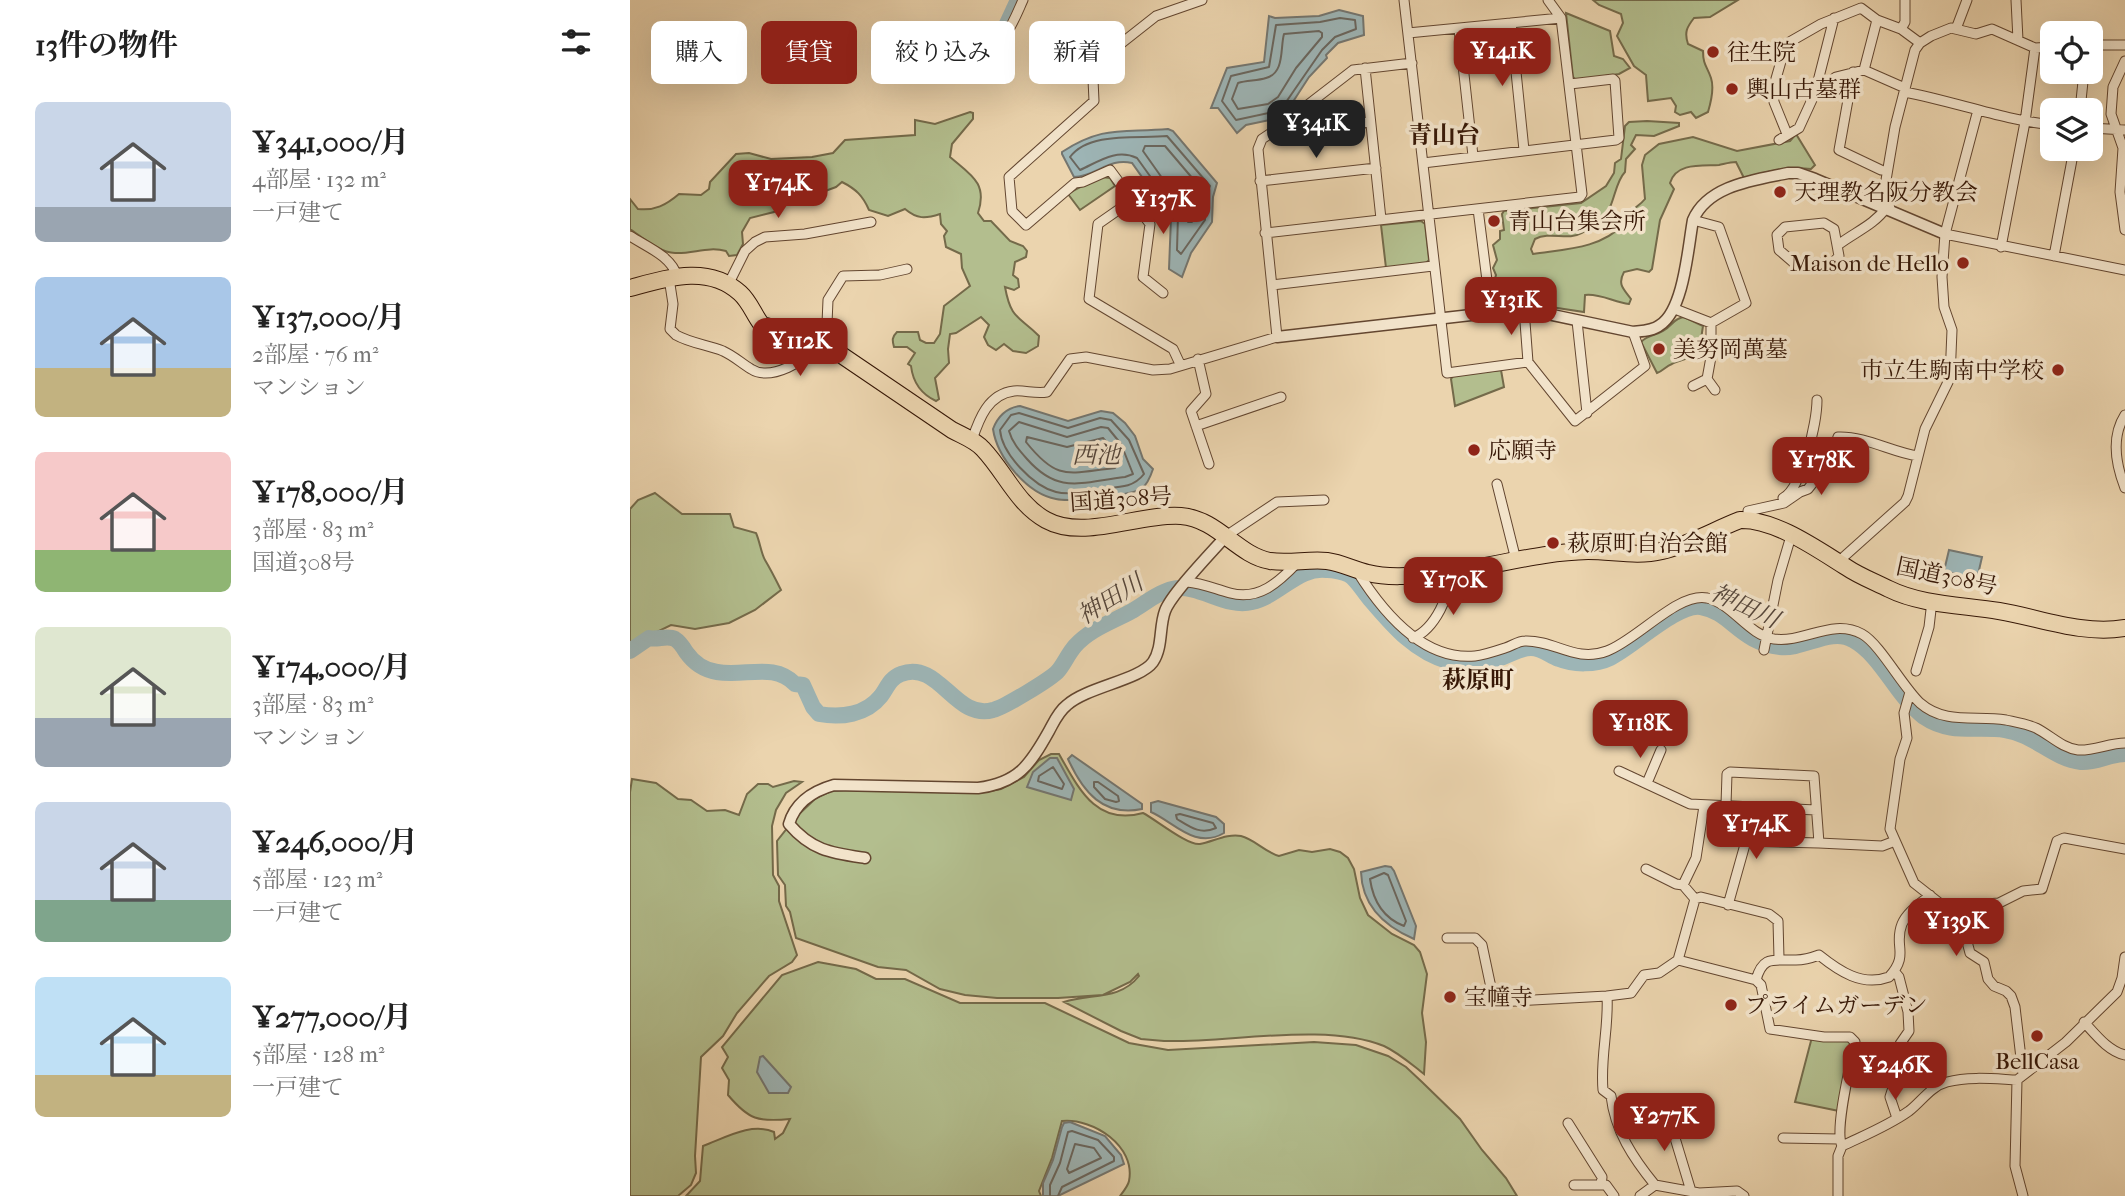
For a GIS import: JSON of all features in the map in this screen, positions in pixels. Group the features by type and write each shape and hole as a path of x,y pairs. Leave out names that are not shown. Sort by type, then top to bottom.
{"highway":[{"path":"630,288 673,277 704,275 729,285"},
{"name":"国道308号","path":"729,285 740,293 762,325 788,331 837,352 954,431 972,440 983,449 1025,504 1054,523 1070,528 1155,517 1185,516 1211,526 1258,558 1270,561 1333,562 1380,575 1418,575 1588,551 1650,554 1688,543 1732,523 1749,519 1818,547 1838,562 1892,591 2082,630 2125,628"}],"street":[{"path":"1012,21 1023,0"},
{"path":"1163,292 1143,277 1150,224 1108,169 1083,182 1075,183 1024,225 1012,211 1009,177 1094,101 1092,58 1104,57 1156,16 1202,0"},
{"path":"1404,0 1447,373 1528,362"},
{"path":"1265,233 1580,197 1582,194 1561,18 1548,0"},
{"path":"1902,29 1905,22 1905,0"},
{"path":"1956,29 1967,0"},
{"path":"2016,0 2018,40"},
{"path":"1920,43 1902,29 1877,20 1861,4 1786,44 1773,89 1783,137 1798,128 1821,86 1836,77 1864,70 1904,90 2040,124"},
{"path":"1408,33 1561,18"},
{"path":"1821,86 1818,81 1834,18"},
{"path":"1864,70 1877,20"},
{"path":"1511,23 1524,150"},
{"path":"1838,245 1877,222 1888,209 1885,186 1895,127 1911,59 1920,43 1951,28 1976,34 1984,30 1997,30 2035,48 2040,48"},
{"path":"1459,29 1473,156"},
{"path":"2103,45 2125,45"},
{"path":"2001,247 2025,122 2035,48"},
{"path":"2125,61 2113,87 2111,114 2121,129 2123,148 2120,192 2125,230"},
{"path":"1307,129 1305,107 1353,70 1412,63"},
{"path":"1365,68 1381,219"},
{"path":"1853,72 1839,150 1881,170"},
{"path":"1423,163 1619,138 1615,81 1613,79 1570,84"},
{"path":"1838,562 1905,502 1925,429 1950,378 1952,330 1944,307 1942,277 1945,234 1978,110"},
{"path":"1277,337 1260,181 1258,149 1262,139 1270,133 1370,122"},
{"path":"2103,128 2121,129"},
{"path":"2054,256 2072,161"},
{"path":"1260,181 1376,168"},
{"path":"972,440 982,414 997,396 1014,391 1035,394 1047,392 1070,359 1076,357 1153,370 1170,369 1277,337 1524,309 1633,331 1660,326 1675,310 1693,220 1698,208 1719,192 1788,173 1798,173 1815,179 1945,234 2125,270"},
{"path":"1131,201 1098,224 1089,299 1173,349 1180,364"},
{"path":"1478,209 1491,312"},
{"path":"1675,310 1711,323 1746,303 1719,227 1693,220"},
{"path":"729,285 745,251 765,237 805,234 853,223 871,222"},
{"path":"1824,223 1834,229 1838,245 1839,256 1832,264 1794,262 1779,250 1777,235 1785,227 1824,223"},
{"path":"630,236 667,260 674,268 670,329 676,335 732,355 751,370 761,373 802,362 823,346 828,300 843,276 880,275 907,269"},
{"path":"1272,285 1433,266"},
{"path":"1524,309 1528,362 1573,421 1587,413 1645,366 1633,331"},
{"path":"1577,320 1587,413"},
{"path":"1711,323 1711,357 1707,379 1715,390"},
{"path":"1198,359 1206,394 1191,411 1209,464"},
{"path":"1693,386 1707,379"},
{"path":"1196,426 1281,397"},
{"path":"1775,503 1788,496 1796,485 1817,400"},
{"path":"2125,415 2116,442 2118,469 2125,488"},
{"path":"1749,519 1748,511 1789,501 1808,489 1829,462 1838,438 1847,437 1884,445 1918,456"},
{"path":"1497,484 1516,560"},
{"path":"865,858 831,852 811,845 789,824 794,811 813,793 834,785 978,788 995,786 1016,775 1027,768 1057,715 1078,696 1150,666 1158,652 1165,609 1226,536 1277,502 1324,500"},
{"path":"1764,650 1778,580 1791,536"},
{"path":"1186,582 1245,595 1269,588 1298,562"},
{"path":"1356,570 1369,590 1412,637 1436,649 1465,656 1479,656 1522,640 1541,643 1565,652 1591,655 1606,652 1687,599 1706,598 1718,602 1768,639 1788,639 1838,627 1856,632 1871,641 1921,704 1941,715 1953,719 2003,720 2034,727 2066,747 2078,750 2125,743"},
{"path":"1404,647 1412,637 1421,635 1444,604 1451,585 1450,572"},
{"path":"1916,671 1929,628 1933,601"},
{"path":"1910,692 1905,707 1906,738 1900,759 1890,829 1914,883 1960,915 1970,953 1983,962 1988,979 2011,996 2015,1007 2020,1078 2015,1166 2023,1196"},
{"path":"1647,783 1661,750"},
{"path":"1619,771 1690,804 1816,810"},
{"path":"1726,805 1727,774 1730,772 1814,776 1819,844"},
{"path":"1683,885 1696,858 1704,806"},
{"path":"1728,905 1753,809"},
{"path":"1955,909 1961,906 1999,903 2023,891 2042,889 2057,841 2064,838 2125,849"},
{"path":"1746,841 1882,846 1895,841"},
{"path":"1646,869 1683,885 1695,898"},
{"path":"1756,980 1764,963 1779,958 1794,960 1819,956 1846,974 1868,981 1889,977 1900,961 1900,932 1903,922 1930,895"},
{"path":"1695,898 1701,897 1769,914 1778,921 1779,958"},
{"path":"1447,938 1475,939 1482,945 1493,997 1498,1002 1631,993 1644,975 1659,973 1678,960 1695,898"},
{"path":"1783,1138 1840,1143 1875,1131 1946,1082 2020,1078 2066,1042 2117,992 2123,978 2125,957"},
{"path":"1678,960 1756,980 1761,985 1770,1029 1824,1037 1850,1037 1855,1042 1838,1156 1838,1196"},
{"path":"1894,971 1899,977 1908,1012 1909,1031 1900,1044 1899,1069 1890,1097 1897,1118"},
{"path":"1607,996 1608,1021 1602,1059 1603,1090 1611,1096 1620,1133 1635,1158 1655,1185 1711,1194 1737,1191 1744,1196"},
{"path":"2084,1022 2100,1040 2125,1055"},
{"path":"1652,1109 1666,1105 1691,1191"},
{"path":"1567,1123 1602,1177 1601,1185"},
{"path":"1574,1185 1606,1185 1614,1196"},
{"path":"1642,1195 1655,1185"}],"green space":[{"path":"1593,0 1738,0 1710,17 1694,18 1687,30 1688,44 1703,51 1704,63 1711,78 1708,112 1696,118 1691,112 1680,115 1675,112 1676,106 1671,98 1648,101 1646,75 1634,66 1617,36 1623,23 1621,14"},
{"path":"1566,13 1610,31 1614,56 1623,59 1630,68 1619,74 1576,80 1573,77"},
{"path":"973,113 973,119 952,144 950,157 976,180 981,194 978,213 984,221 991,221 1010,241 1023,246 1027,251 1026,257 1015,262 1013,275 1018,279 1019,287 1014,290 1005,287 1013,312 1039,336 1038,346 1026,353 1013,351 1004,344 996,350 988,345 984,337 989,325 981,317 950,334 949,363 935,378 939,399 936,401 926,395 916,383 908,364 915,353 907,347 894,347 893,340 897,332 918,332 920,340 934,343 940,334 944,306 970,286 962,268 961,254 946,247 944,236 947,231 941,224 940,214 921,217 905,209 888,216 869,210 859,193 842,182 820,193 803,187 781,193 776,197 781,207 774,212 750,218 742,232 743,244 737,255 729,256 726,251 713,249 669,252 651,244 630,229 630,199 638,209 650,209 679,194 701,195 709,189 710,182 736,154 749,153 771,159 812,157 833,153 845,140 915,135 915,120 935,124"},
{"path":"1629,122 1679,123 1679,126 1654,136 1636,135 1631,145 1635,149 1626,159 1625,172 1605,214 1590,228 1577,235 1535,239 1531,249 1533,254 1593,243 1615,232 1645,199 1642,165 1645,155 1659,144 1693,137 1737,151 1790,141 1796,134 1815,165 1811,169 1785,169 1744,178 1736,162 1691,166 1678,171 1670,183 1674,189 1660,220 1652,269 1649,272 1637,269 1624,272 1622,276 1622,287 1631,299 1629,304 1596,295 1585,295 1584,312 1497,300 1493,285 1496,275 1493,268 1497,260 1493,245 1500,239 1500,231 1504,230 1504,211 1581,203 1606,186 1614,173 1615,163 1621,159 1625,126"},
{"path":"1101,177 1110,178 1115,186 1080,210 1068,194"},
{"path":"1421,221 1425,224 1429,260 1425,264 1386,268 1381,225"},
{"path":"1684,317 1703,326 1699,352 1657,373 1641,342"},
{"path":"1501,370 1504,387 1455,406 1451,379 1454,375"},
{"path":"655,493 682,514 730,514 734,527 756,533 764,557 781,590 755,610 729,623 695,629 671,625 630,645 630,509 638,500"},
{"path":"1051,754 1059,754 1082,791 1101,809 1127,816 1143,813 1180,837 1195,843 1236,835 1279,856 1299,850 1312,852 1330,849 1348,858 1368,915 1392,934 1414,945 1420,952 1427,974 1422,1013 1426,1042 1424,1074 1384,1046 1360,1039 1306,1034 1190,1041 1141,1039 1064,1002 1074,999 1104,995 1114,993 1131,984 1138,974 1130,982 1103,995 997,998 965,995 940,989 906,970 878,967 796,938 786,906 785,885 778,875 777,841 816,798 831,791 848,790 978,793 1001,789 1024,777 1039,760"},
{"path":"632,779 656,783 678,799 691,800 707,811 725,810 739,815 747,794 758,784 773,787 794,781 802,782 786,793 776,810 772,826 773,875 779,886 779,901 797,955 792,962 769,976 737,1013 723,1036 701,1057 696,1173 691,1185 678,1196 630,1196"},
{"path":"818,962 856,969 876,979 905,979 960,1003 1045,1003 1129,1043 1168,1050 1314,1042 1356,1045 1388,1056 1406,1067 1422,1082 1460,1119 1517,1196 1120,1196 1128,1183 1129,1168 1126,1156 1119,1146 1099,1129 1074,1121 1062,1121 1039,1191 1041,1196 686,1196 700,1181 703,1146 747,1130 765,1129 774,1132 775,1139 783,1133 790,1119 755,1118 742,1110 728,1095 729,1080 722,1068 728,1057 722,1047 782,975"},
{"path":"1812,1037 1848,1041 1851,1044 1839,1111 1795,1102"}],"water":[{"path":"1339,10 1363,16 1364,35 1338,43 1279,118 1246,125 1237,133 1218,108 1211,108 1227,68 1264,62 1269,16 1319,16"},
{"path":"1168,129 1173,131 1217,183 1213,197 1212,222 1191,253 1182,277 1169,269 1171,218 1132,163 1116,163 1074,177 1062,154 1076,143 1102,134"},
{"name":"西池","path":"1020,406 1068,421 1101,411 1113,413 1135,436 1143,459 1153,469 1148,482 1136,491 1087,499 1056,499 1034,490 1007,462 1000,451 993,429 1003,413"},
{"path":"1949,550 1982,557 1977,579 1944,571"},
{"path":"1072,755 1142,804 1142,809 1116,809 1096,799 1074,771 1068,759"},
{"path":"1050,758 1057,758 1074,789 1071,800 1027,787 1033,772"},
{"path":"1158,801 1216,817 1224,824 1224,833 1204,838 1185,833 1151,812 1151,803"},
{"path":"1385,866 1394,871 1416,926 1414,939 1384,921 1365,895 1361,872"},
{"path":"763,1056 791,1087 788,1093 769,1093 757,1072 760,1057"},
{"path":"1070,1122 1105,1136 1121,1155 1124,1164 1058,1196 1043,1196 1043,1183 1062,1127 1064,1123"}],"waterway":[{"path":"1008,21 1018,0"},
{"name":"神田川","path":"630,651 649,638 672,638 680,643 695,662 708,669 728,673 768,672 803,685 819,714 836,716 861,711 875,702 894,678 914,672 937,682 968,707 980,711 993,710 1054,675 1075,646 1087,635 1156,595 1182,588 1232,602 1252,602 1262,599 1307,572 1329,570 1352,577 1386,618 1405,636 1425,652 1450,662 1484,662 1531,648 1571,662 1598,662 1620,652 1668,618 1691,608 1701,607 1720,615 1745,634 1766,644 1789,647 1836,636 1853,640 1881,666 1914,708 1934,723 1954,728 2015,732 2061,756 2081,762 2125,754"}],"place":[{"name":"往生院","path":"1713,52"},
{"name":"輿山古墓群","path":"1732,89"},
{"name":"天理教名阪分教会","path":"1780,192"},
{"name":"青山台集会所","path":"1494,221"},
{"name":"Maison de Hello","path":"1963,263"},
{"name":"美努岡萬墓","path":"1659,349"},
{"name":"市立生駒南中学校","path":"2058,370"},
{"name":"応願寺","path":"1474,450"},
{"name":"萩原町自治会館","path":"1553,543"},
{"name":"宝幢寺","path":"1450,997"},
{"name":"プライムガーデン","path":"1731,1005"},
{"name":"BellCasa","path":"2037,1036"}],"district":[{"name":"青山台","path":"1444,135"},
{"name":"萩原町","path":"1478,680"}]}
